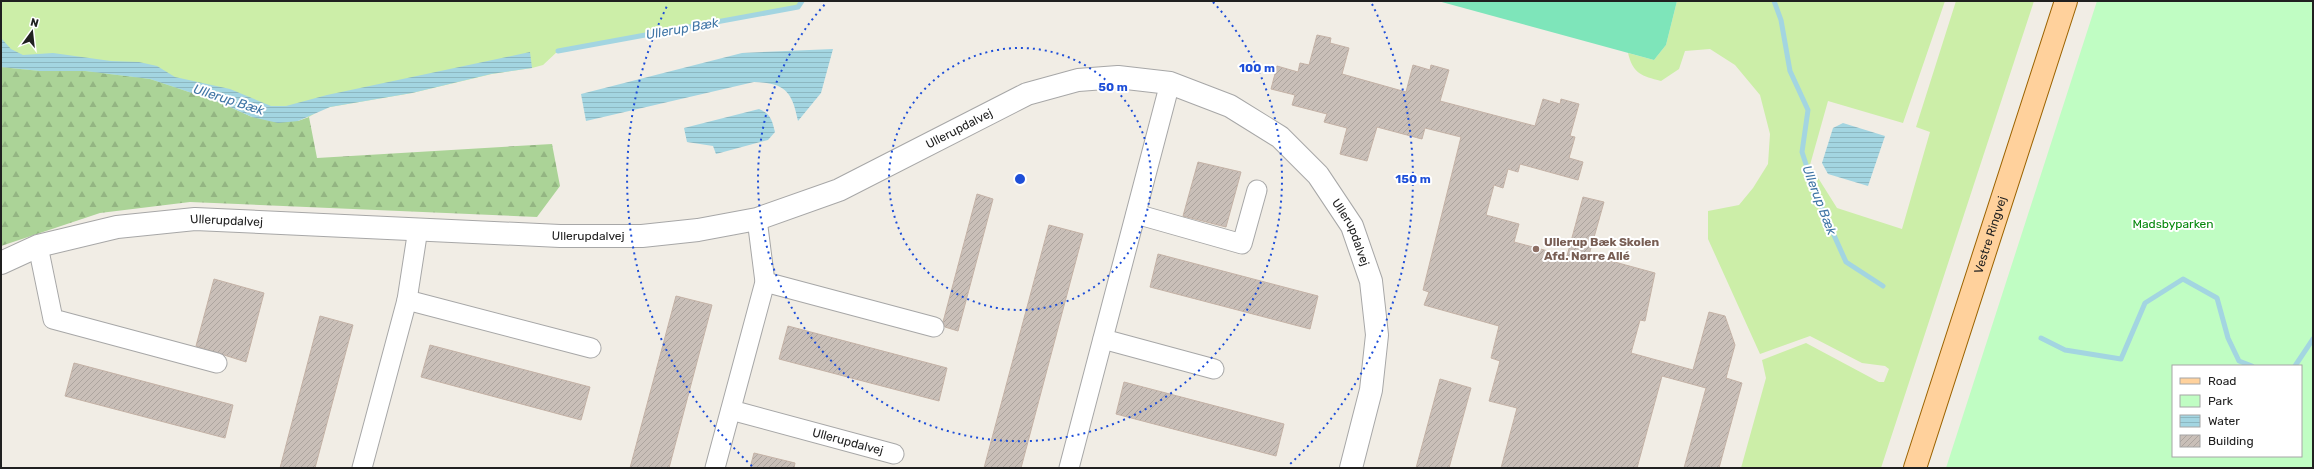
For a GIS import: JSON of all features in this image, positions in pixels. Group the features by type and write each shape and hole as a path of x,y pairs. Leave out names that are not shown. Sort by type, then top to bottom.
{"main road":[{"name":"Vestre Ringvej","path":"1915,468 2066,1"}],"street":[{"name":"Ullerupdalvej","path":"1,263 38,246 117,227 195,218 560,236 642,236 698,230 757,219 839,190 1027,94 1078,80 1118,77 1170,83 1230,106 1280,137 1318,175 1352,226 1372,281 1377,335 1371,390 1351,468"},
{"path":"1069,468 1170,83"},
{"path":"1136,214 1242,244 1257,190"},
{"path":"715,468 765,282 757,219"},
{"path":"362,468 408,300 418,229"},
{"path":"38,246 53,319 217,363"},
{"path":"765,282 934,327"},
{"path":"408,300 591,348"},
{"path":"1103,339 1214,368"},
{"name":"Ullerupdalvej","path":"731,410 894,454"}],"green space":[{"path":"1,1 802,1 798,7 558,51 543,65 532,68 492,74 412,93 330,107 320,110 309,117 176,89 1,67"},
{"path":"1438,1 1677,1 1666,45 1654,60"},
{"path":"1677,1 1945,1 1903,123 1828,101 1810,165 1837,208 1902,229 1930,132 1916,127 1956,1 2034,1 1881,468 1741,468 1766,378 1762,360 1806,343 1879,382 1884,382 1889,369 1885,366 1862,363 1810,336 1760,354 1708,239 1708,211 1739,205 1753,188 1768,164 1770,134 1760,95 1735,65 1710,49 1685,51 1679,69 1661,81 1639,73 1633,66 1628,53 1654,60 1666,45"},
{"name":"Madsbyparken","path":"2097,1 2313,1 2313,468 1946,468"},
{"path":"1,67 40,71 85,71 150,79 219,102 252,117 298,121 309,117 317,158 552,144 560,186 537,217 190,202 100,213 1,246"}],"water":[{"path":"1,38 11,49 23,55 53,53 111,61 139,62 157,66 175,77 230,89 271,106 286,106 327,95 530,52 532,68 491,74 412,93 330,107 298,121 278,123 252,117 219,102 150,79 85,71 40,71 1,67"},
{"path":"833,49 821,93 798,121 793,102 785,91 773,84 754,82 586,121 581,94 742,53"},
{"path":"759,109 769,115 773,124 775,132 768,140 716,154 713,146 687,142 684,128"},
{"path":"1843,123 1885,136 1868,186 1828,174 1822,163 1833,128"}],"building":[{"path":"1317,35 1331,38 1330,43 1349,48 1342,74 1406,92 1413,65 1430,70 1431,65 1449,70 1440,101 1535,126 1543,99 1560,104 1561,99 1579,104 1570,136 1575,137 1569,158 1583,162 1578,180 1520,164 1518,172 1508,169 1503,188 1494,185 1486,215 1519,224 1514,242 1567,256 1583,197 1604,202 1589,255 1655,273 1645,321 1640,320 1631,353 1693,370 1709,312 1725,316 1735,345 1726,378 1742,383 1719,468 1684,468 1706,388 1662,376 1637,468 1501,468 1517,408 1489,401 1500,361 1491,358 1499,326 1424,305 1429,292 1423,290 1461,137 1425,128 1422,139 1377,127 1367,161 1340,154 1347,128 1324,122 1327,114 1292,105 1295,95 1271,89 1277,66 1298,72 1300,63 1309,65"},
{"path":"1198,162 1241,172 1226,227 1183,216"},
{"path":"977,194 993,199 958,331 945,327 943,322"},
{"path":"1049,225 1083,234 1021,468 984,468"},
{"path":"1158,254 1318,296 1310,329 1150,287"},
{"path":"214,279 264,293 246,362 196,346"},
{"path":"676,296 712,305 669,468 630,468"},
{"path":"320,316 353,325 315,468 280,468"},
{"path":"788,326 947,368 939,401 779,359"},
{"path":"430,345 590,387 581,420 421,377"},
{"path":"74,363 233,405 225,438 65,396"},
{"path":"1440,379 1471,388 1449,468 1416,468"},
{"path":"1124,382 1284,424 1276,456 1116,414"},
{"path":"754,453 795,463 794,468 750,468"}],"waterway":[{"name":"Ullerup Bæk","path":"558,51 798,7 802,1"},
{"name":"Ullerup Bæk","path":"1774,1 1781,20 1790,71 1808,110 1802,152 1816,195 1846,262 1883,286"},
{"name":"Ullerup Bæk","path":"2041,338 2065,350 2121,359 2145,303 2183,279 2217,298 2228,338 2239,361 2249,365"},
{"name":"Ullerup Bæk","path":"2296,365 2313,339"}],"place":[{"name":"Ullerup Bæk Skolen Afd. Nørre Allé","path":"1536,249"}]}
